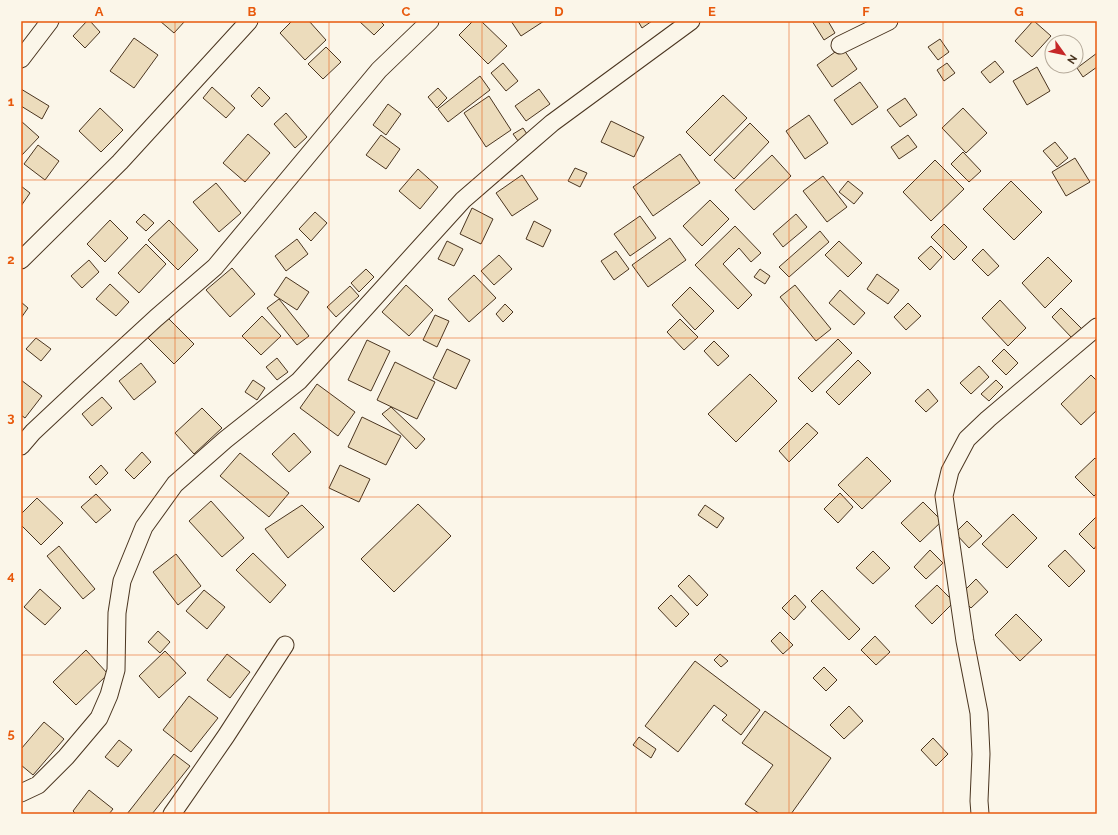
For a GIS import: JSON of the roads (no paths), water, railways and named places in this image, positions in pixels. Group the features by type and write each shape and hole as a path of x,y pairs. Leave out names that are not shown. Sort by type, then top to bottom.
{"street":[{"path":"21,59 50,21"},
{"path":"21,260 120,162 248,21"},
{"path":"21,446 38,427 156,318 215,267 379,70 430,21"},
{"path":"21,793 38,785 66,757 99,718 109,695 116,670 117,614 122,581 144,527 175,484 225,440 299,382 463,200 552,124 691,21"},
{"path":"840,45 889,21"},
{"path":"980,814 980,713 965,641 949,536 944,496 947,483 950,471 967,439 988,419 1097,327"},
{"path":"172,814 226,736 285,645"}]}
